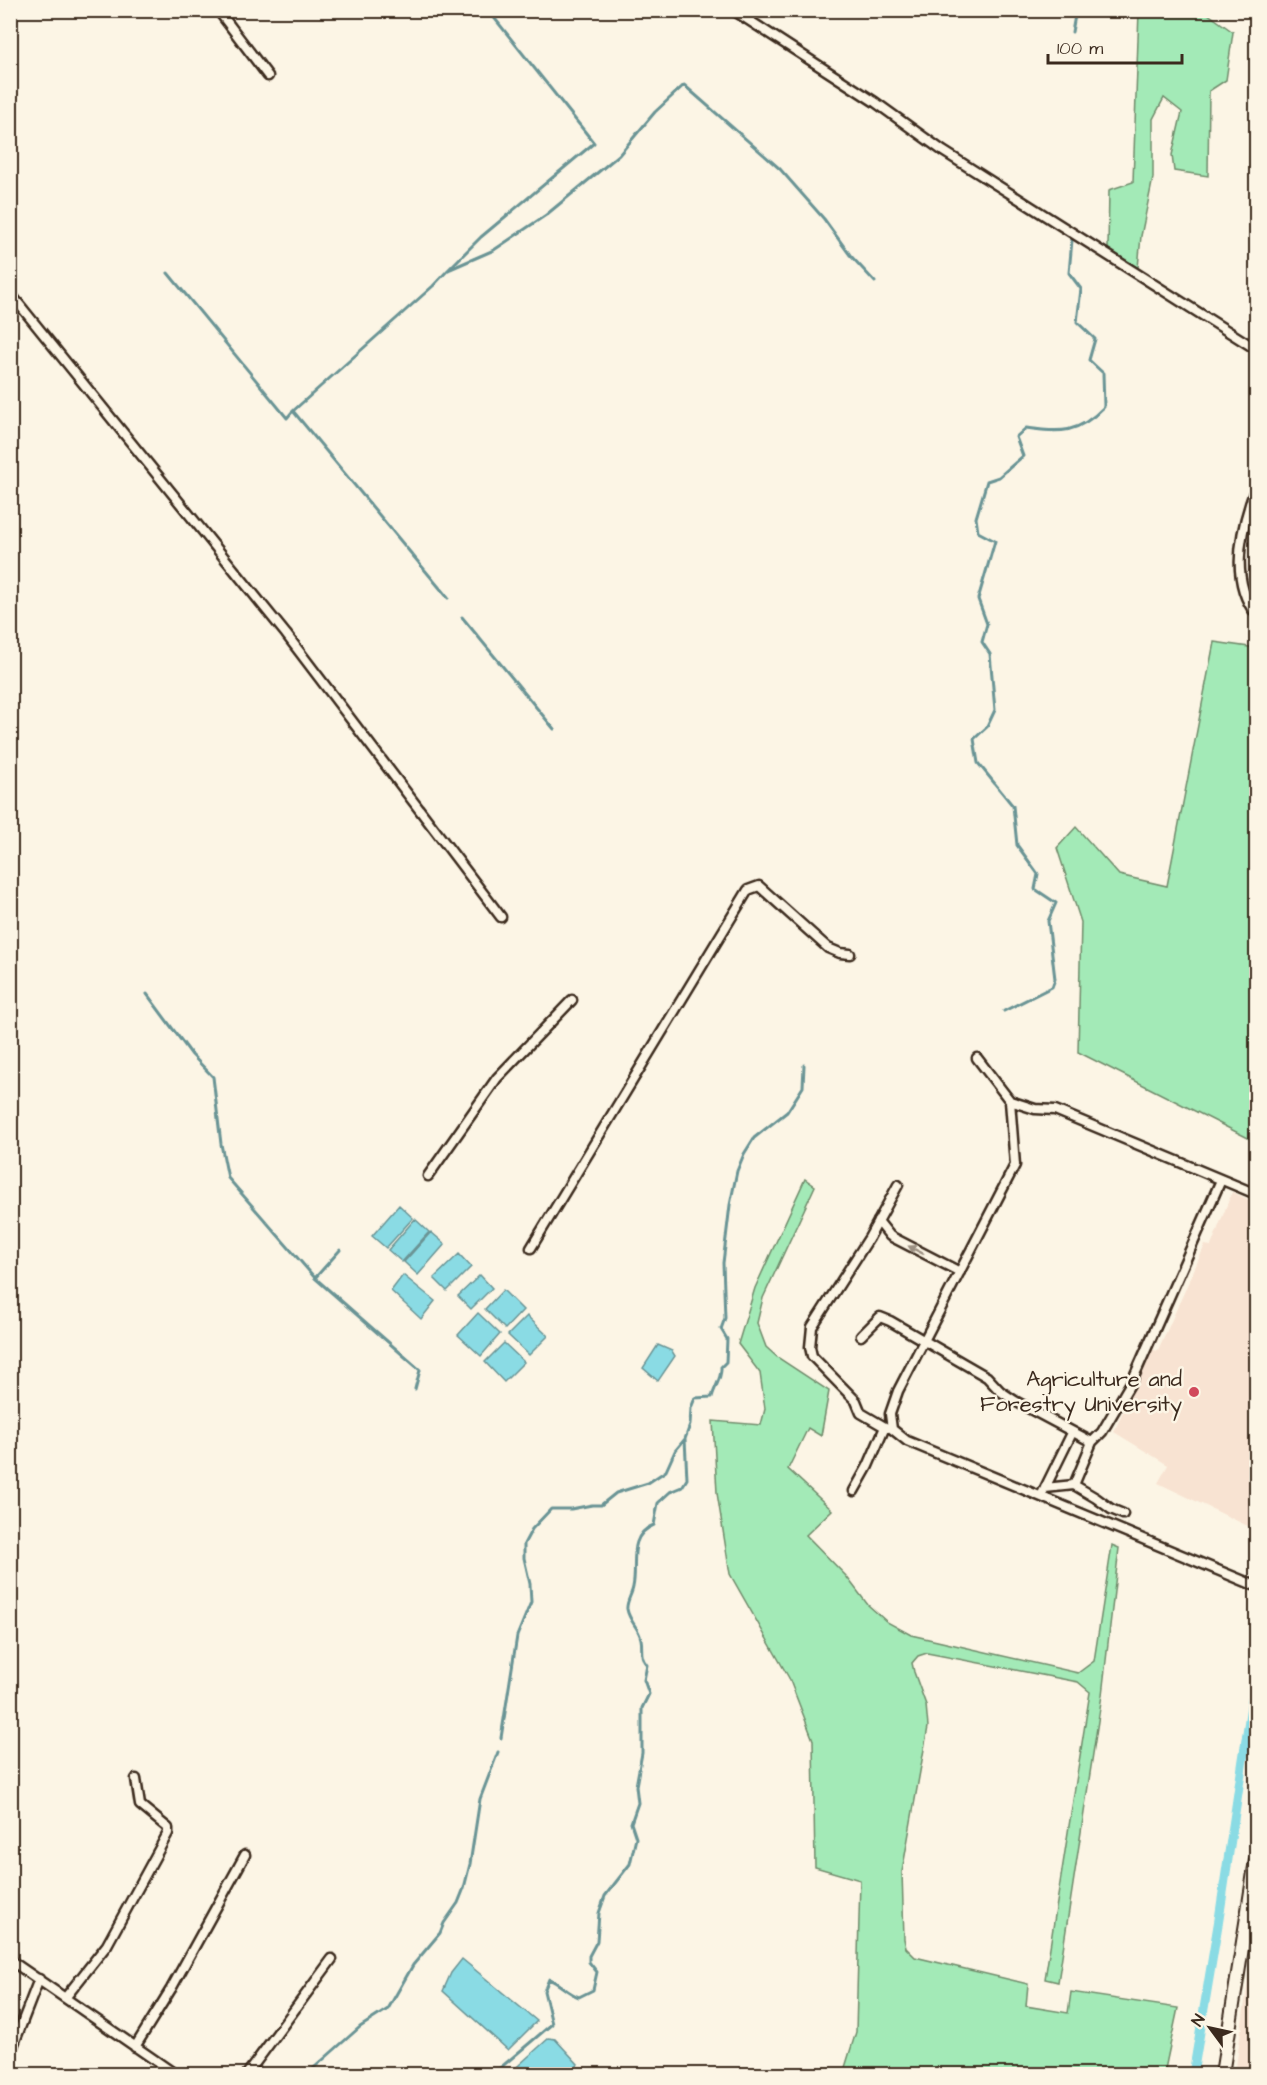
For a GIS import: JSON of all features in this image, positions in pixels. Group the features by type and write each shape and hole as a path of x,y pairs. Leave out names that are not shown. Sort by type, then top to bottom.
{"main road":[{"path":"1222,2074 1257,1860"}],"street":[{"path":"218,10 268,76"},
{"path":"733,10 875,102 944,151 1257,349"},
{"path":"10,293 286,634 501,917"},
{"path":"1257,487 1245,517 1240,561 1248,598 1257,614"},
{"path":"531,1248 748,890 759,886 828,948 850,954"},
{"path":"428,1176 497,1078 572,1000"},
{"path":"854,1491 888,1428 892,1405 1015,1165 1010,1101 977,1058"},
{"path":"1010,1101 1035,1109 1055,1110 1257,1194"},
{"path":"1074,1485 1092,1442 1102,1432 1133,1379 1221,1180"},
{"path":"898,1185 812,1327 810,1347 812,1356 856,1401 861,1413 907,1441 1043,1492 1257,1586"},
{"path":"878,1221 890,1236 960,1272"},
{"path":"861,1336 880,1317 987,1377 1000,1391 1015,1401 1092,1442"},
{"path":"1043,1492 1072,1433"},
{"path":"1043,1492 1074,1485 1111,1509 1123,1514"},
{"path":"65,1998 107,1945 168,1833 168,1828 140,1805 136,1779"},
{"path":"135,2047 171,1989 245,1855"},
{"path":"247,2074 332,1959"},
{"path":"10,1960 176,2074"},
{"path":"10,2054 39,1979"}],"shaded area":[{"name":"Agriculture and Forestry University","path":"1232,1192 1256,1203 1256,1530 1158,1483 1168,1465 1114,1432 1150,1349 1158,1351 1205,1245 1211,1246"},
{"path":"1256,1923 1256,2074 1235,2074"}],"green space":[{"path":"1139,11 1204,11 1233,32 1226,80 1209,91 1208,176 1174,171 1172,155 1182,112 1164,98 1153,119 1153,178 1141,236 1138,268 1108,249 1109,190 1133,182"},
{"path":"1214,642 1256,648 1256,1142 1078,1052 1081,922 1057,848 1076,827 1119,875 1167,886"},
{"path":"805,1179 815,1186 763,1298 757,1323 766,1347 777,1357 829,1391 821,1436 808,1428 788,1469 832,1510 806,1535 846,1576 868,1605 887,1622 911,1635 1078,1673 1094,1661 1112,1545 1119,1548 1102,1695 1058,1982 1045,1979 1090,1692 1078,1682 927,1653 918,1656 912,1663 926,1705 928,1727 902,1872 906,1948 915,1957 1028,1984 1026,2006 1068,2013 1071,1992 1178,2008 1164,2074 843,2074 856,2032 860,1880 815,1867 813,1740 789,1678 730,1574 717,1493 713,1421 761,1425 765,1409 760,1373 738,1344 755,1288"}],"water":[{"path":"399,1205 413,1218 386,1248 372,1236"},
{"path":"415,1219 429,1232 402,1262 388,1250"},
{"path":"431,1232 445,1244 418,1275 404,1262"},
{"path":"459,1254 471,1267 447,1291 434,1278"},
{"path":"403,1275 435,1301 421,1319 391,1291"},
{"path":"480,1275 492,1288 471,1309 458,1296"},
{"path":"503,1290 523,1310 505,1329 485,1309"},
{"path":"478,1313 500,1334 481,1356 458,1335"},
{"path":"527,1316 548,1336 529,1355 508,1335"},
{"path":"504,1343 524,1362 504,1382 485,1362"},
{"path":"658,1345 672,1351 675,1356 658,1381 643,1368"},
{"path":"462,1959 537,2021 508,2050 443,1991 451,1973"},
{"path":"549,2038 555,2039 578,2064 573,2074 509,2074"}],"waterway":[{"path":"449,269 481,237 594,143 488,10"},
{"path":"1072,32 1076,10"},
{"path":"448,598 293,411 448,270 494,250 546,215 619,155 655,112 684,85 780,169 875,282"},
{"path":"1004,1011 1052,987 1055,979 1048,921 1056,903 1035,889 1038,874 1017,845 1013,806 978,763 974,739 987,727 995,710 990,654 982,642 987,624 978,599 995,541 978,532 976,518 987,481 999,477 1023,456 1016,437 1026,428 1049,431 1068,430 1086,422 1104,407 1103,373 1089,360 1095,339 1077,322 1081,289 1069,273 1072,240"},
{"path":"168,273 287,418 292,412"},
{"path":"462,617 554,729"},
{"path":"147,994 192,1055 213,1077 221,1144 228,1178 315,1278 420,1370 415,1389"},
{"path":"493,2074 552,2024 544,1991 549,1979 579,1997 593,1990 597,1972 589,1962 589,1956 597,1941 599,1913 605,1896 630,1864 636,1838 631,1823 638,1803 636,1786 642,1753 642,1708 649,1694 644,1680 647,1665 642,1656 641,1639 627,1609 634,1579 636,1544 645,1530 654,1525 658,1503 670,1492 682,1487 687,1479 685,1439 690,1425 691,1408 695,1398 712,1397 721,1367 726,1362 727,1339 721,1329 725,1318 723,1263 730,1205 737,1171 754,1138 787,1112 803,1087 804,1065"},
{"path":"315,1278 340,1250"},
{"path":"501,1738 517,1636 531,1602 524,1544 532,1529 551,1509 601,1505 616,1493 648,1483 666,1471 675,1451 685,1439"},
{"path":"1193,2074 1256,1673"},
{"path":"307,2074 360,2027 388,2009 413,1965 440,1933 458,1903 470,1864 480,1799 498,1752"}],"place":[{"name":"Agriculture and Forestry University","path":"1194,1392"}]}
